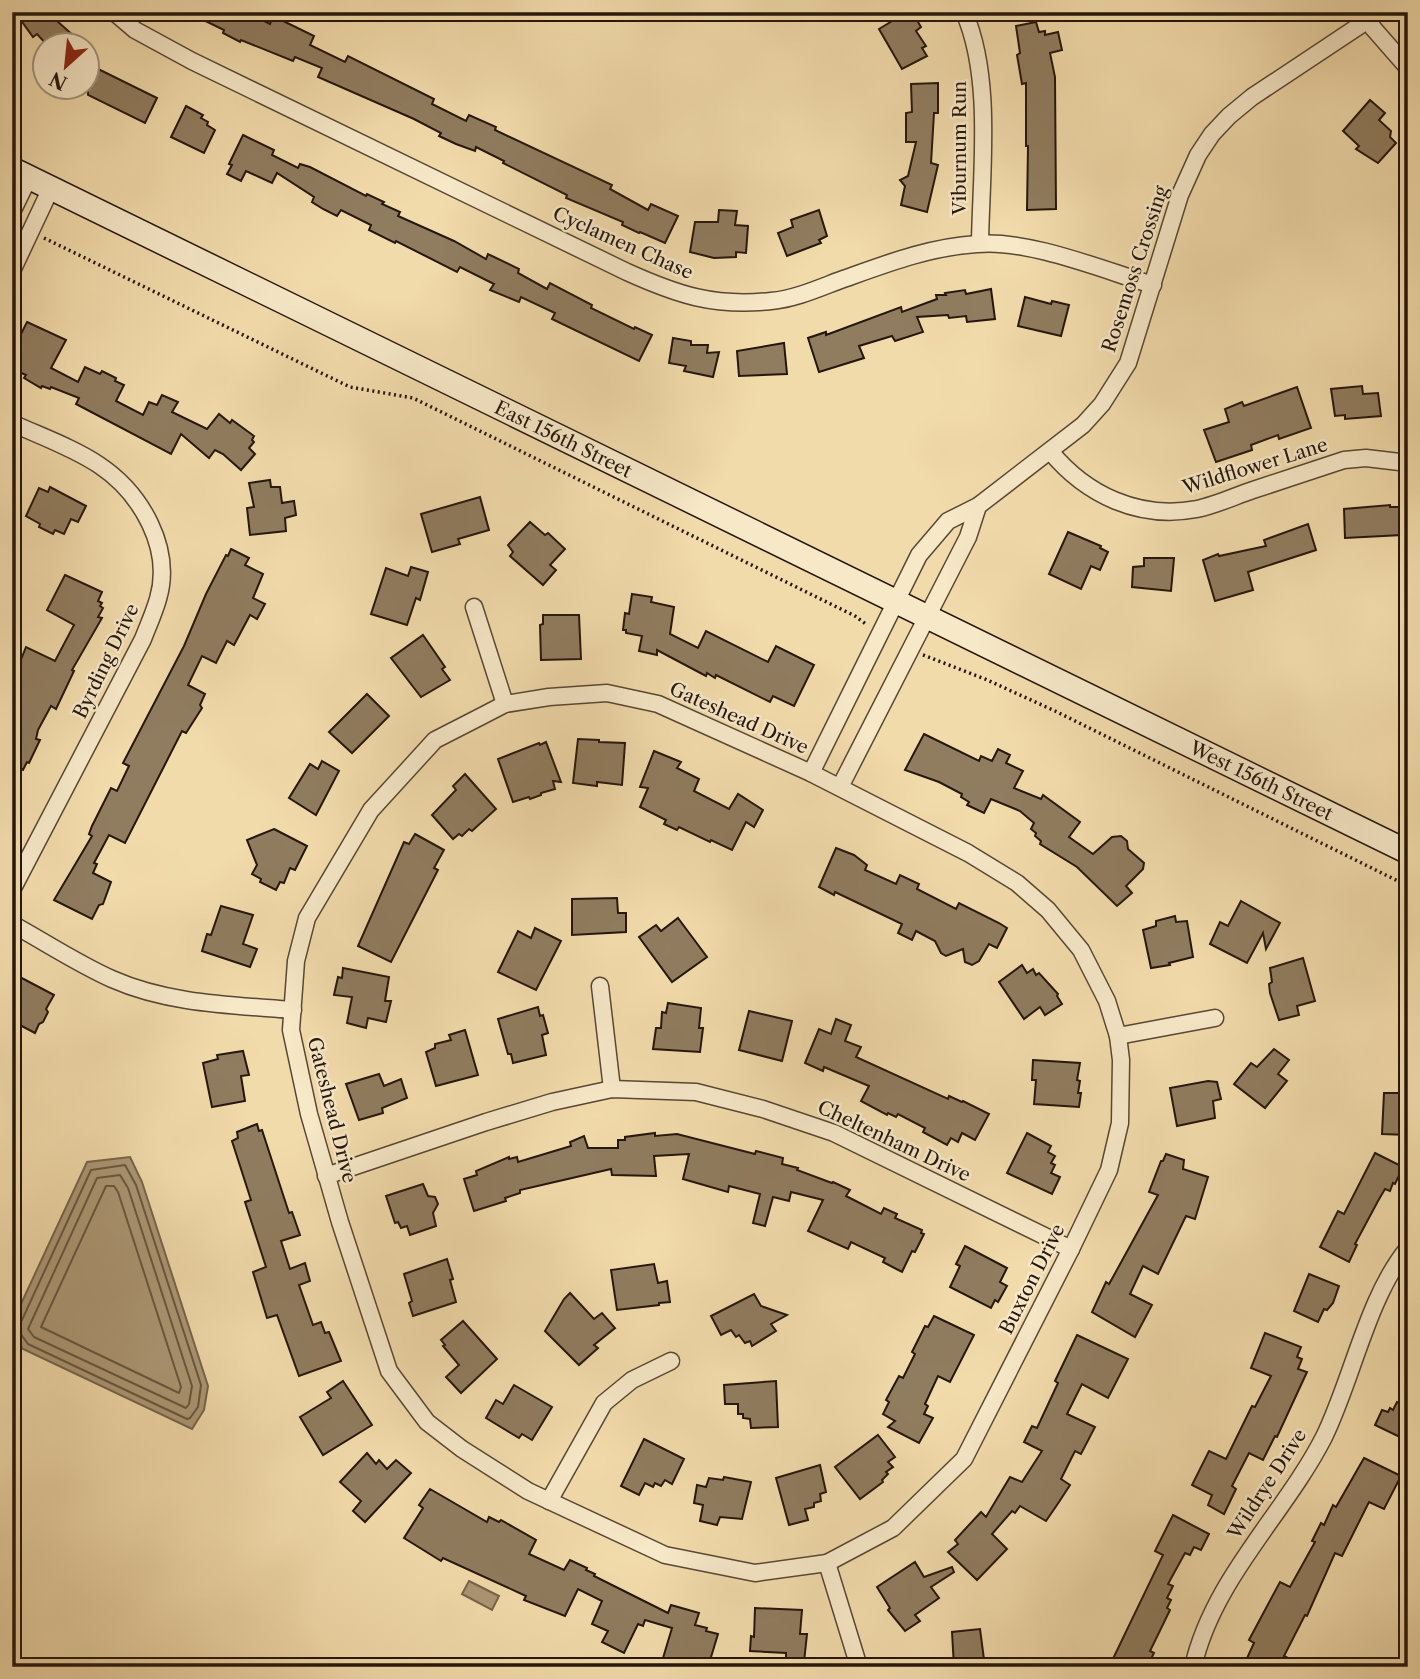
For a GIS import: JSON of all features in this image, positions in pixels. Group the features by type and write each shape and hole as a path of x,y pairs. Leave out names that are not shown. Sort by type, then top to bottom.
{"street":[{"name":"Cyclamen Chase","path":"114,12 135,30 205,67 627,272 671,291 696,298 725,302 773,301 897,260 930,251 980,243 1003,243 1031,249 1153,285"},
{"name":"Viburnum Run","path":"964,12 983,85 980,243"},
{"path":"1366,16 1408,68"},
{"name":"Rosemoss Crossing","path":"811,773 919,555 948,521 978,506 1083,425 1117,384 1128,363 1180,195 1198,156 1212,134 1252,97 1366,16"},
{"path":"12,212 21,173"},
{"name":"East 156th Street","path":"21,173 1114,709"},
{"path":"12,271 51,188"},
{"name":"Byrding Drive","path":"12,422 99,465 129,490 153,527 161,558 159,597 143,639 12,890"},
{"name":"Wildflower Lane","path":"1050,451 1065,469 1095,492 1122,504 1170,512 1198,509 1344,460 1366,458 1408,463"},
{"path":"840,787 968,537 978,506"},
{"path":"474,607 505,704"},
{"name":"Gateshead Drive","path":"549,1501 528,1491 462,1449 427,1422 389,1371 326,1176 291,1030 296,961 307,918 371,810 435,740 505,704 549,697 607,693 658,704 840,787"},
{"name":"West 156th Street","path":"1114,709 1408,852"},
{"name":"Buxton Drive","path":"549,1501 665,1555 755,1573 827,1563 893,1528 964,1458 1109,1170 1120,1123 1121,1060 1118,1036 1107,1001 1082,950 1048,910 1017,883 968,853 840,787"},
{"path":"12,924 113,979 165,996 293,1010"},
{"path":"600,986 612,1089"},
{"path":"1118,1036 1215,1018"},
{"name":"Cheltenham Drive","path":"326,1176 552,1102 612,1089 696,1093 763,1109 834,1133 1071,1249"},
{"name":"Wildrye Drive","path":"1194,1667 1197,1650 1212,1616 1241,1561 1309,1464 1325,1434 1382,1292 1399,1258 1408,1248"},
{"path":"549,1501 604,1403 632,1380 671,1361"},
{"path":"827,1563 859,1667"}],"path":[{"path":"31,231 350,387 413,398 855,617 882,633"},
{"path":"910,648 928,658 985,678 1055,711 1408,886"}],"water":[{"path":"130,1157 142,1182 208,1386 204,1410 192,1429 23,1349 15,1338 14,1319 87,1162"},
{"path":"469,1581 499,1596 492,1610 462,1594"}],"building":[{"path":"15,12 47,12 69,32 32,32 32,36"},
{"path":"187,12 247,12 270,24 273,16 314,36 310,45 345,62 348,56 434,99 432,104 466,121 469,115 496,127 495,130 612,185 610,189 648,210 651,204 678,216 665,243 639,233 622,225 623,222 566,198 567,195 476,147 475,151 456,144 414,119 318,77 322,68 295,57 293,61 241,40 240,42 223,33 224,30"},
{"path":"907,12 912,12 921,27 916,31 926,46 922,48 927,56 902,69 879,29"},
{"path":"1036,22 1039,32 1045,31 1045,35 1058,32 1062,50 1050,53 1055,77 1056,209 1027,210 1026,83 1022,84 1016,26"},
{"path":"102,71 157,98 145,123 102,102"},
{"path":"938,83 938,113 934,113 931,163 938,165 927,212 901,205 905,186 900,180 908,176 916,142 906,142 906,113 912,112 911,84"},
{"path":"1370,100 1385,113 1379,120 1391,131 1390,137 1396,143 1378,163 1356,149 1359,146 1343,131"},
{"path":"186,106 203,115 201,118 215,130 204,153 171,137"},
{"path":"243,135 274,150 272,155 298,168 300,164 310,167 366,196 367,194 384,202 382,204 400,212 398,216 454,241 486,259 488,254 519,269 518,273 547,289 550,283 592,305 591,308 652,335 639,361 552,319 555,313 521,297 519,302 490,290 494,284 460,267 457,272 396,241 395,243 369,230 371,225 341,210 337,216 323,209 312,202 314,197 277,173 272,183 246,171 241,181 227,174"},
{"path":"719,210 737,211 735,225 748,226 746,253 736,252 736,257 714,258 690,252 695,222 718,222"},
{"path":"819,210 827,236 819,240 821,243 787,256 778,233 793,227 791,220"},
{"path":"991,289 995,319 967,322 966,316 917,317 923,332 895,341 892,336 859,346 864,358 819,372 808,338 826,332 826,335 901,307 902,312 937,299 936,295 965,290 966,294"},
{"path":"1025,297 1051,304 1052,301 1069,305 1061,336 1018,326"},
{"path":"27,322 66,340 51,368 78,382 85,367 116,378 115,381 124,385 116,401 143,415 149,402 157,405 162,395 178,402 172,412 207,429 219,414 254,436 254,442 249,448 255,454 241,470 215,450 209,458 181,434 171,454 76,404 79,398 51,387 41,388 24,378 26,375 12,369 12,352"},
{"path":"673,338 691,341 691,345 708,345 707,353 719,352 713,377 684,371 686,366 669,363"},
{"path":"784,343 787,374 739,376 737,351"},
{"path":"1362,386 1363,394 1378,393 1381,416 1345,419 1345,415 1335,416 1331,389"},
{"path":"1297,387 1311,428 1279,439 1278,435 1251,445 1252,450 1216,462 1204,430 1229,422 1225,409 1242,402 1244,406"},
{"path":"270,480 271,487 280,487 282,503 294,501 296,515 285,518 286,531 250,535 247,508 254,507 249,483"},
{"path":"50,487 86,506 78,522 71,519 64,534 55,530 53,534 26,516 39,488 48,492"},
{"path":"480,497 489,530 458,539 460,544 432,552 421,514"},
{"path":"1390,505 1400,507 1402,535 1345,538 1344,509"},
{"path":"530,522 545,535 548,533 565,549 550,565 556,570 543,585 510,556 513,552 508,545"},
{"path":"1308,524 1316,550 1248,572 1253,590 1215,601 1203,560 1218,554 1219,556 1266,546 1264,540"},
{"path":"1068,532 1101,546 1100,548 1108,552 1100,570 1091,566 1081,589 1049,574"},
{"path":"231,549 249,558 245,565 263,574 253,598 265,604 257,619 250,615 234,645 227,641 216,663 202,656 188,685 205,694 200,705 202,708 186,733 182,731 125,843 109,835 94,863 97,864 93,873 111,882 103,904 99,905 92,919 54,900 92,836 89,834 92,826 111,788 117,791 129,766 123,763"},
{"path":"1144,558 1174,558 1171,591 1132,587 1133,567 1144,566"},
{"path":"411,567 428,572 420,600 416,598 407,625 371,614 386,568 408,576"},
{"path":"65,575 102,592 98,601 103,608 98,617 102,618 72,670 74,671 56,709 51,706 38,730 36,739 40,740 23,770 12,764 12,682 26,647 55,661 74,625 47,610"},
{"path":"632,594 652,597 651,602 674,607 670,634 698,648 706,631 768,662 776,646 814,665 794,706 773,696 770,702 716,675 715,678 707,673 706,676 657,650 657,655 639,651 642,636 623,630 625,613 629,614"},
{"path":"543,615 579,615 581,659 541,660 540,625 543,624"},
{"path":"423,635 445,667 442,669 450,680 421,697 391,658"},
{"path":"367,694 389,716 352,753 329,732"},
{"path":"924,734 979,761 981,756 992,761 998,749 1010,755 1006,763 1023,771 1014,788 1041,799 1043,795 1080,822 1069,837 1093,854 1112,837 1121,836 1127,841 1128,849 1144,863 1143,869 1126,886 1132,893 1117,906 1077,867 1040,844 1041,841 1031,829 1034,823 1020,811 991,799 984,813 967,805 969,802 961,797 962,794 939,782 905,770"},
{"path":"578,739 625,743 622,785 573,783"},
{"path":"546,742 561,782 553,781 555,789 541,795 513,802 498,759"},
{"path":"654,751 681,762 677,768 699,779 694,791 729,809 738,794 763,810 754,827 746,822 732,850 679,827 677,830 664,824 666,820 640,807 648,788 640,787"},
{"path":"322,761 339,771 316,815 289,798 310,764 318,769"},
{"path":"465,774 496,809 472,831 469,829 462,836 459,834 453,839 432,815 456,790 453,786"},
{"path":"274,829 307,846 295,870 290,868 284,883 280,882 276,890 260,882 261,879 252,874 257,865 247,840"},
{"path":"415,834 444,850 434,868 438,870 391,962 358,946 404,842 409,844"},
{"path":"836,848 854,855 867,865 865,870 896,884 900,875 919,884 917,889 956,909 959,903 999,923 1007,928 997,948 989,944 979,961 972,965 965,962 963,949 946,956 941,953 935,941 916,931 912,940 898,933 902,924 819,887"},
{"path":"617,898 618,913 626,913 626,932 572,935 572,899"},
{"path":"1241,901 1280,923 1266,949 1263,933 1247,963 1210,944 1220,922 1228,926"},
{"path":"221,906 253,915 243,944 257,949 250,967 202,951"},
{"path":"1175,916 1176,922 1187,921 1193,957 1151,968 1143,930 1156,926 1156,921"},
{"path":"678,918 707,957 672,982 639,937 656,925 661,931"},
{"path":"535,928 561,941 536,990 498,972 518,931 531,938"},
{"path":"1303,958 1315,1001 1297,1006 1299,1015 1279,1020 1270,993 1270,968"},
{"path":"1022,965 1027,973 1033,969 1036,975 1039,973 1058,994 1062,1004 1045,1015 1040,1007 1024,1019 999,982"},
{"path":"343,968 389,977 385,1001 391,1001 386,1022 368,1018 366,1028 347,1023 352,997 334,995 338,977 342,978"},
{"path":"16,975 54,995 46,1009 48,1012 43,1022 35,1033 12,1021 12,984"},
{"path":"668,1003 701,1008 699,1028 703,1028 700,1052 653,1049 656,1028 661,1028 662,1012 666,1013"},
{"path":"538,1007 548,1033 542,1035 546,1055 513,1063 498,1019"},
{"path":"749,1011 792,1021 782,1061 739,1050"},
{"path":"836,1019 851,1025 845,1041 861,1047 856,1057 948,1099 949,1096 963,1101 989,1114 975,1140 962,1133 958,1142 951,1138 947,1145 923,1132 925,1128 898,1114 896,1117 888,1113 887,1115 861,1101 869,1086 824,1067 823,1071 805,1063 819,1029 831,1034"},
{"path":"465,1030 478,1075 436,1086 426,1052 435,1048 435,1044 451,1040 449,1035"},
{"path":"1274,1049 1289,1060 1278,1074 1287,1081 1265,1108 1234,1084 1251,1063 1257,1067"},
{"path":"243,1051 249,1075 241,1076 245,1101 212,1107 203,1063 218,1059 217,1055"},
{"path":"1033,1060 1080,1063 1077,1080 1080,1081 1078,1093 1081,1093 1079,1107 1034,1104 1036,1080 1032,1080"},
{"path":"379,1074 384,1086 401,1079 407,1098 382,1108 383,1113 359,1120 346,1084"},
{"path":"1208,1081 1217,1082 1221,1099 1213,1101 1215,1118 1177,1126 1170,1088"},
{"path":"1384,1093 1408,1093 1408,1135 1382,1134"},
{"path":"257,1124 259,1131 262,1130 289,1213 292,1212 300,1235 281,1241 290,1269 305,1263 310,1281 299,1285 313,1325 321,1322 325,1333 329,1332 341,1361 299,1376 277,1315 267,1318 253,1272 266,1267 245,1202 251,1200 232,1141 238,1138 237,1132"},
{"path":"655,1133 655,1136 677,1134 755,1154 756,1151 783,1158 782,1164 850,1190 846,1196 881,1214 884,1208 897,1214 895,1218 922,1230 921,1233 924,1234 902,1272 883,1262 885,1258 851,1242 848,1249 808,1231 823,1200 791,1192 789,1201 773,1197 765,1226 753,1223 760,1194 729,1186 728,1192 683,1179 689,1154 654,1156 656,1176 612,1175 611,1169 520,1190 520,1193 505,1198 506,1201 474,1211 464,1179 477,1175 476,1171 509,1157 517,1157 518,1162 571,1146 570,1142 584,1136 588,1148 618,1148 618,1140 625,1140 625,1137"},
{"path":"1027,1133 1051,1146 1048,1152 1055,1156 1051,1163 1055,1165 1051,1173 1060,1177 1052,1194 1007,1173"},
{"path":"1375,1153 1403,1167 1390,1191 1385,1189 1378,1201 1355,1244 1357,1245 1349,1262 1320,1247 1338,1211 1344,1214"},
{"path":"1166,1154 1184,1160 1183,1169 1208,1177 1195,1219 1186,1216 1158,1274 1143,1266 1130,1294 1152,1305 1135,1337 1092,1312 1106,1282 1109,1284 1158,1195 1149,1192"},
{"path":"423,1184 428,1196 435,1197 438,1204 433,1213 436,1226 410,1235 407,1226 401,1228 398,1222 395,1223 386,1196"},
{"path":"965,1246 1007,1268 1000,1282 1007,1286 998,1302 995,1300 991,1308 950,1287 960,1266 956,1264"},
{"path":"447,1259 456,1302 413,1316 409,1303 412,1301 404,1274"},
{"path":"654,1264 658,1283 667,1281 670,1302 617,1310 611,1270"},
{"path":"1309,1274 1339,1286 1333,1303 1327,1310 1324,1309 1318,1322 1294,1311"},
{"path":"570,1293 594,1319 602,1313 615,1328 594,1345 598,1348 579,1365 545,1331"},
{"path":"754,1294 761,1306 787,1315 771,1324 776,1331 752,1346 750,1341 745,1343 731,1330 721,1335 711,1316"},
{"path":"934,1316 974,1335 950,1382 938,1376 925,1404 928,1406 924,1414 933,1418 919,1443 888,1427 895,1421 883,1414 889,1402 886,1400 899,1376 903,1378 925,1326 928,1327"},
{"path":"463,1321 497,1359 461,1393 446,1377 459,1365 441,1340"},
{"path":"1265,1333 1301,1347 1297,1357 1302,1359 1298,1369 1307,1372 1277,1437 1275,1436 1263,1460 1249,1453 1232,1486 1236,1489 1224,1514 1208,1505 1212,1495 1192,1485 1209,1451 1226,1459 1252,1406 1255,1407 1271,1376 1251,1368"},
{"path":"1077,1335 1128,1359 1108,1398 1082,1384 1067,1414 1095,1427 1081,1454 1075,1451 1061,1479 1070,1485 1046,1521 1020,1506 1015,1513 1012,1511 992,1534 1007,1549 977,1580 948,1552 958,1544 955,1540 981,1512 986,1517 1010,1477 1022,1482 1042,1451 1024,1442 1032,1426 1037,1428"},
{"path":"343,1381 372,1425 323,1455 300,1417 331,1398 327,1392"},
{"path":"776,1381 778,1427 751,1428 750,1419 738,1414 738,1404 725,1404 724,1385"},
{"path":"514,1385 552,1407 532,1440 522,1434 519,1438 486,1418 496,1400 503,1404"},
{"path":"1397,1402 1408,1407 1408,1441 1375,1425 1382,1410 1393,1410"},
{"path":"878,1435 895,1457 888,1462 893,1467 886,1472 888,1474 883,1482 860,1499 835,1467"},
{"path":"644,1439 684,1459 672,1484 665,1480 661,1486 655,1483 653,1487 645,1483 639,1495 621,1486"},
{"path":"367,1453 376,1464 379,1460 387,1469 396,1460 411,1473 365,1522 353,1511 361,1501 340,1482"},
{"path":"1364,1458 1401,1476 1384,1509 1369,1502 1342,1556 1335,1553 1307,1616 1305,1615 1284,1656 1305,1667 1243,1667 1254,1643 1249,1640 1280,1582 1290,1587 1315,1542 1312,1541 1321,1523 1324,1525 1333,1505 1336,1507"},
{"path":"820,1465 826,1492 820,1494 821,1501 814,1503 814,1507 805,1509 808,1520 789,1525 776,1478"},
{"path":"724,1477 751,1482 742,1519 720,1517 717,1525 700,1521 703,1505 694,1503 697,1485 706,1487 709,1478 723,1480"},
{"path":"430,1489 487,1522 489,1517 499,1522 501,1520 536,1540 529,1554 564,1570 570,1560 587,1568 594,1576 668,1613 671,1605 699,1613 695,1625 718,1634 708,1667 691,1667 663,1658 672,1628 645,1620 643,1626 638,1624 624,1653 602,1642 608,1631 592,1624 602,1601 578,1589 565,1616 524,1600 526,1596 443,1558 441,1561 404,1538 423,1508 419,1505"},
{"path":"1173,1515 1209,1534 1201,1550 1194,1547 1190,1555 1185,1553 1168,1584 1173,1586 1167,1598 1171,1600 1167,1608 1170,1610 1150,1651 1154,1653 1147,1667 1109,1667 1163,1555 1155,1551"},
{"path":"915,1562 924,1577 952,1567 954,1572 931,1587 939,1598 915,1615 920,1621 905,1631 888,1610 890,1608 877,1587"},
{"path":"755,1608 802,1610 800,1634 807,1634 804,1662 786,1661 786,1653 750,1651 751,1636 754,1637"},
{"path":"980,1629 985,1667 954,1667 952,1632"}]}
